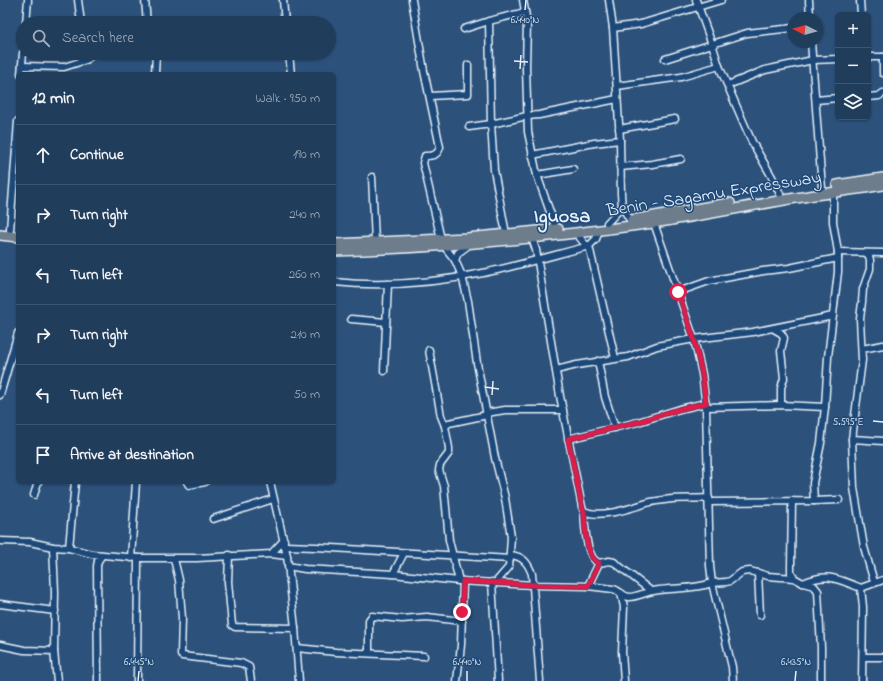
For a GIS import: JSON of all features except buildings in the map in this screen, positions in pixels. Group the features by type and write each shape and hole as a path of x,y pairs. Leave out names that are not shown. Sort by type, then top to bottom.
{"highway":[{"path":"336,244 375,242 443,242 630,220 657,219 780,194 883,178"},
{"name":"Benin - Sagamu Expressway","path":"336,251 383,250 443,242 471,244 576,233 657,219 883,185"},
{"path":"0,229 14,230"},
{"path":"0,235 16,237"}],"street":[{"path":"27,16 28,0"},
{"path":"78,0 80,16"},
{"path":"145,0 146,16"},
{"path":"283,0 285,16"},
{"path":"412,0 424,72 440,147 436,154 425,156 423,163 443,242 455,260 462,276 468,301 486,414 505,498 511,537 509,567 494,582 498,681"},
{"path":"523,0 527,22 528,132 537,175 556,229"},
{"path":"609,0 613,28 618,99 622,207 630,220"},
{"path":"696,0 718,66 728,85 752,142 780,194"},
{"path":"613,28 642,24 721,0"},
{"path":"809,0 810,12"},
{"path":"860,0 861,12"},
{"path":"464,29 525,12"},
{"path":"489,21 491,124 494,170 506,234"},
{"path":"665,58 712,45 747,33 787,29"},
{"path":"812,48 822,188"},
{"path":"871,58 883,57 883,73"},
{"path":"728,85 765,70 813,60 835,59"},
{"path":"21,72 22,60"},
{"path":"22,66 70,66 80,60"},
{"path":"155,72 156,60"},
{"path":"290,60 291,72"},
{"path":"430,96 468,94 468,65"},
{"path":"69,72 70,66"},
{"path":"617,86 681,77 718,66"},
{"path":"871,97 879,96 883,93"},
{"path":"816,100 835,98"},
{"path":"469,127 618,99"},
{"path":"619,129 675,119"},
{"path":"532,155 586,144 620,140"},
{"path":"620,167 681,159"},
{"path":"537,175 573,168"},
{"path":"14,230 16,176"},
{"path":"372,177 375,242"},
{"path":"814,501 814,478 821,443 828,356 836,298 838,255 833,222 833,192"},
{"path":"607,223 622,207"},
{"path":"657,219 678,292 694,339 702,374 706,405 710,566 712,583 732,667 733,681"},
{"path":"336,282 388,284 416,283 488,272 589,246 596,239 600,230"},
{"path":"576,233 585,244 589,246 615,358"},
{"path":"532,238 536,250 568,439 584,511 588,548 593,559 599,563 610,561 614,562 651,591"},
{"path":"455,260 458,253 471,244"},
{"path":"866,253 869,256 870,269 863,289 860,319 862,349 859,388 852,439 854,488 864,546 874,582"},
{"path":"678,292 709,281 763,271 789,268 838,255 883,253"},
{"path":"384,371 388,284"},
{"path":"556,370 615,358 628,357 657,346 694,339 774,329 833,316"},
{"path":"351,319 386,322"},
{"path":"774,329 781,333 784,338 781,351 784,378 781,388 781,406"},
{"path":"0,395 16,340"},
{"path":"862,349 883,345"},
{"path":"429,350 441,416 445,426 449,448 449,453 439,470 444,486 452,555 461,581 462,621 457,681"},
{"path":"598,362 605,397 614,428"},
{"path":"568,439 656,417 680,409 706,405 825,407"},
{"path":"445,426 449,423 505,410 563,410"},
{"path":"852,439 883,441"},
{"path":"34,495 37,484"},
{"path":"69,548 74,484"},
{"path":"136,484 135,558 137,681"},
{"path":"270,484 288,556 296,628 299,681"},
{"path":"212,518 274,498"},
{"path":"584,511 590,513 621,511 649,503 672,499 792,501 839,500"},
{"path":"792,501 791,573 794,578"},
{"path":"0,541 30,542 53,547 69,548 92,554 135,558 174,559 271,554 288,556"},
{"path":"271,554 284,543 316,547 404,553 521,558 528,564 532,574 540,681"},
{"path":"53,547 55,562 54,651 57,681"},
{"path":"393,574 404,553"},
{"path":"98,681 97,566 102,555"},
{"path":"229,555 228,582 232,625 235,627 296,628"},
{"path":"174,559 179,580 182,618 181,655 241,662 249,667 251,681"},
{"path":"588,586 599,563"},
{"path":"288,566 305,569 393,574 461,581 613,588 625,596 632,597 651,591 698,587 712,583 730,581 742,572 750,571 768,576 794,578 803,583 814,586 818,591 821,681"},
{"path":"758,573 760,615"},
{"path":"803,583 814,578 824,576 832,577 861,588 883,580"},
{"path":"861,588 863,607 862,681"},
{"path":"621,593 624,606 622,652 624,681"},
{"path":"624,606 632,597"},
{"path":"0,604 55,610"},
{"path":"369,653 369,620 372,616 402,619 427,617 462,621"},
{"path":"0,645 24,650 54,651"},
{"path":"297,648 424,656"},
{"path":"863,657 883,658"}],"district":[{"name":"Iguosa","path":"562,217"}],"route":[{"path":"462,612 463,581 588,586 599,563 593,559 588,548 584,511 568,439 638,422 680,409 706,403 702,374 694,339 678,292"}]}
